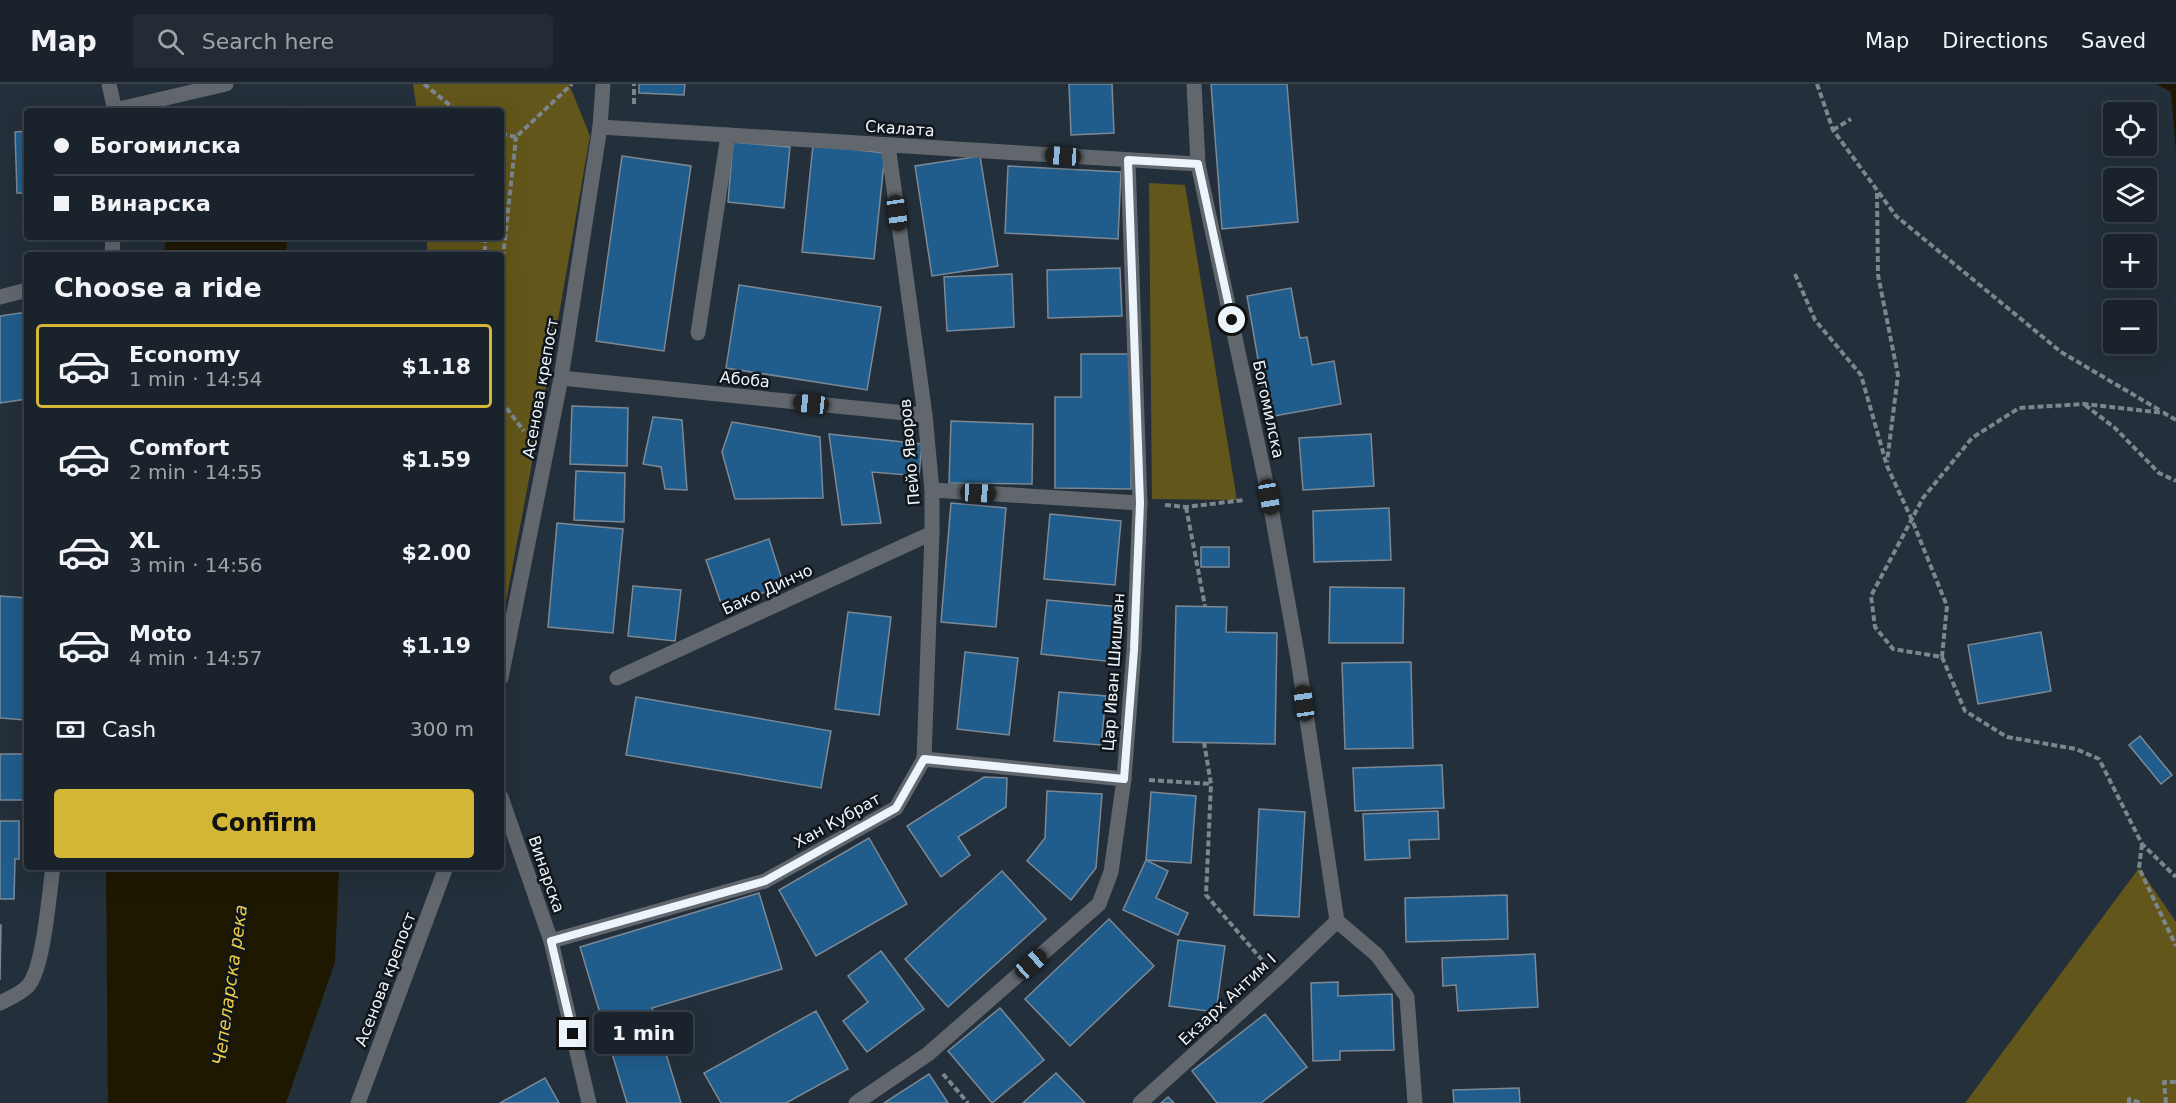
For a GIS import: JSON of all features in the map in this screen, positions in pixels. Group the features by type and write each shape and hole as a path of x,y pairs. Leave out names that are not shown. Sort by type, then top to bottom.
{"street":[{"path":"109,84 115,108"},
{"path":"123,108 226,84"},
{"path":"594,84 603,103"},
{"name":"Асенова крепост","path":"504,663 561,378 600,128 603,84"},
{"name":"Богомилска","path":"1194,84 1198,164 1269,497 1298,659 1337,921"},
{"name":"Скалата","path":"600,128 1198,164"},
{"path":"698,333 728,135"},
{"name":"Пейо Яворов","path":"888,145 925,416 932,490 924,759"},
{"name":"Цар Иван Шишман","path":"856,1103 928,1054 1099,904 1111,872 1124,779 1134,650 1140,503 1128,160"},
{"path":"0,297 24,291"},
{"name":"Абоба","path":"561,378 925,416"},
{"path":"932,490 1140,503"},
{"name":"Бако Динчо","path":"617,678 932,533"},
{"path":"924,759 1124,779"},
{"name":"Хан Кубрат","path":"551,941 765,881 896,808 924,759"},
{"name":"Винарска","path":"504,806 551,941 589,1103"},
{"path":"0,1003 15,996 29,984 39,966 53,870"},
{"name":"Асенова крепост","path":"358,1103 445,870"},
{"path":"1337,921 1377,955 1407,997 1415,1103"},
{"name":"Екзарх Антим I","path":"1140,1103 1278,978 1337,921"}],"path":[{"path":"424,84 453,108"},
{"path":"504,252 516,137 572,84"},
{"path":"1817,84 1833,130 1896,216 2061,352 2176,420"},
{"path":"1833,130 1851,119"},
{"path":"504,135 516,137"},
{"path":"1877,192 1878,275 1898,375 1887,465"},
{"path":"1795,274 1815,320 1861,375 1887,465 1947,606 1942,657 1965,711 2007,737 2076,749 2099,759 2142,844 2176,877"},
{"path":"1942,657 1893,649 1875,627 1871,596 1923,498 1972,438 2019,408 2084,404 2164,412"},
{"path":"2084,404 2115,428 2159,472 2176,481"},
{"path":"1140,503 1186,507 1269,497"},
{"path":"1186,507 1205,606"},
{"path":"1204,742 1211,784 1206,895 1278,978"},
{"path":"1151,781 1211,784"},
{"path":"2142,844 2139,868 2176,946"},
{"path":"928,1054 968,1103"},
{"path":"2166,1103 2164,1082 2176,1082"},
{"path":"2129,1103 2129,1099 2141,1103"}],"shaded area":[{"path":"413,84 569,84 590,136 504,612 504,252 428,252 426,240 504,240 504,108 417,108"},
{"path":"1149,183 1185,185 1237,500 1152,499"},
{"path":"2139,868 2176,922 2176,1103 1965,1103"}],"water":[{"path":"2156,84 2176,84 2176,151 2171,92"},
{"path":"166,240 287,240 286,252 164,252"},
{"name":"Чепеларска река","path":"106,870 339,870 335,962 286,1103 108,1103"}],"pier":[{"path":"158,84 305,84 303,103 282,108 164,108"}],"building":[{"path":"639,84 685,84 684,95 639,93"},
{"path":"1069,84 1112,84 1114,133 1071,135"},
{"path":"1211,84 1287,84 1298,222 1222,229"},
{"path":"24,131 24,193 17,193 15,132"},
{"path":"733,142 790,147 784,208 728,202"},
{"path":"813,145 885,153 874,259 802,252"},
{"path":"622,156 691,166 664,351 596,341"},
{"path":"980,156 998,266 932,276 915,166"},
{"path":"1008,166 1121,172 1118,239 1005,233"},
{"path":"1120,268 1122,316 1048,318 1047,270"},
{"path":"1012,274 1014,327 947,331 944,277"},
{"path":"739,285 881,307 867,390 726,368"},
{"path":"1291,288 1300,338 1307,337 1312,365 1334,361 1341,404 1268,417 1247,296"},
{"path":"24,312 24,399 0,403 0,316"},
{"path":"1081,354 1132,354 1131,489 1055,488 1055,397 1081,397"},
{"path":"572,406 628,408 627,466 570,464"},
{"path":"653,417 682,420 687,490 665,489 661,467 643,464"},
{"path":"951,421 1033,424 1032,484 949,483"},
{"path":"732,422 820,437 823,498 735,499 722,452"},
{"path":"829,434 922,444 919,476 872,472 881,523 842,525"},
{"path":"1371,434 1374,486 1303,490 1299,438"},
{"path":"576,471 625,473 624,522 574,520"},
{"path":"951,503 1006,508 996,627 941,622"},
{"path":"1389,508 1391,560 1314,562 1313,511"},
{"path":"1050,514 1121,521 1115,585 1044,579"},
{"path":"557,523 623,529 613,633 548,627"},
{"path":"769,539 784,586 722,606 706,560"},
{"path":"1201,547 1229,547 1229,567 1201,567"},
{"path":"633,586 681,590 675,641 628,636"},
{"path":"1330,587 1404,588 1403,643 1329,643"},
{"path":"0,596 24,598 24,720 0,718"},
{"path":"1047,600 1120,607 1114,662 1041,654"},
{"path":"1176,606 1227,607 1226,632 1277,633 1275,744 1173,742"},
{"path":"848,612 891,617 879,715 835,709"},
{"path":"2041,632 2051,691 1978,704 1968,645"},
{"path":"965,652 1018,658 1009,735 957,729"},
{"path":"1411,662 1413,748 1345,749 1342,663"},
{"path":"1059,692 1106,696 1101,745 1054,741"},
{"path":"636,697 831,731 821,788 626,755"},
{"path":"2140,736 2172,775 2161,784 2129,745"},
{"path":"0,754 24,754 24,800 0,800"},
{"path":"1442,765 1444,808 1355,811 1353,768"},
{"path":"984,777 1007,778 1006,807 958,837 970,855 941,877 907,826"},
{"path":"1047,791 1102,794 1096,868 1071,900 1027,861 1045,838"},
{"path":"1151,792 1196,796 1191,863 1146,860"},
{"path":"1259,809 1305,812 1299,917 1254,915"},
{"path":"1438,811 1439,839 1409,840 1410,858 1365,860 1363,814"},
{"path":"0,821 19,821 19,859 15,859 14,899 0,899"},
{"path":"869,838 907,904 816,956 779,890"},
{"path":"1146,860 1168,871 1156,898 1188,913 1178,935 1123,910"},
{"path":"1002,871 1046,919 948,1007 905,959"},
{"path":"759,893 782,969 652,1008 681,1103 627,1103 580,947"},
{"path":"1507,895 1508,939 1406,942 1405,898"},
{"path":"1109,919 1154,966 1070,1046 1025,999"},
{"path":"0,925 1,925 0,980"},
{"path":"1178,940 1225,946 1216,1012 1169,1006"},
{"path":"881,951 924,1009 867,1052 843,1021 868,1002 848,976"},
{"path":"1535,954 1538,1007 1458,1011 1456,985 1443,986 1442,958"},
{"path":"1338,982 1338,996 1392,994 1394,1050 1340,1051 1340,1060 1313,1061 1311,983"},
{"path":"1000,1008 1044,1060 992,1103 948,1051"},
{"path":"816,1011 848,1069 786,1103 721,1103 704,1073"},
{"path":"1265,1014 1307,1067 1261,1103 1217,1103 1192,1071"},
{"path":"1056,1073 1085,1103 1023,1103"},
{"path":"929,1074 948,1103 884,1103"},
{"path":"545,1078 559,1103 500,1103"},
{"path":"1519,1088 1520,1103 1454,1103 1453,1090"},
{"path":"1168,1097 1174,1103 1161,1103"}],"route":[{"path":"573,1034 551,941 765,881 896,808 924,759 1124,779 1134,650 1140,503 1128,160 1198,164 1232,320"}]}
